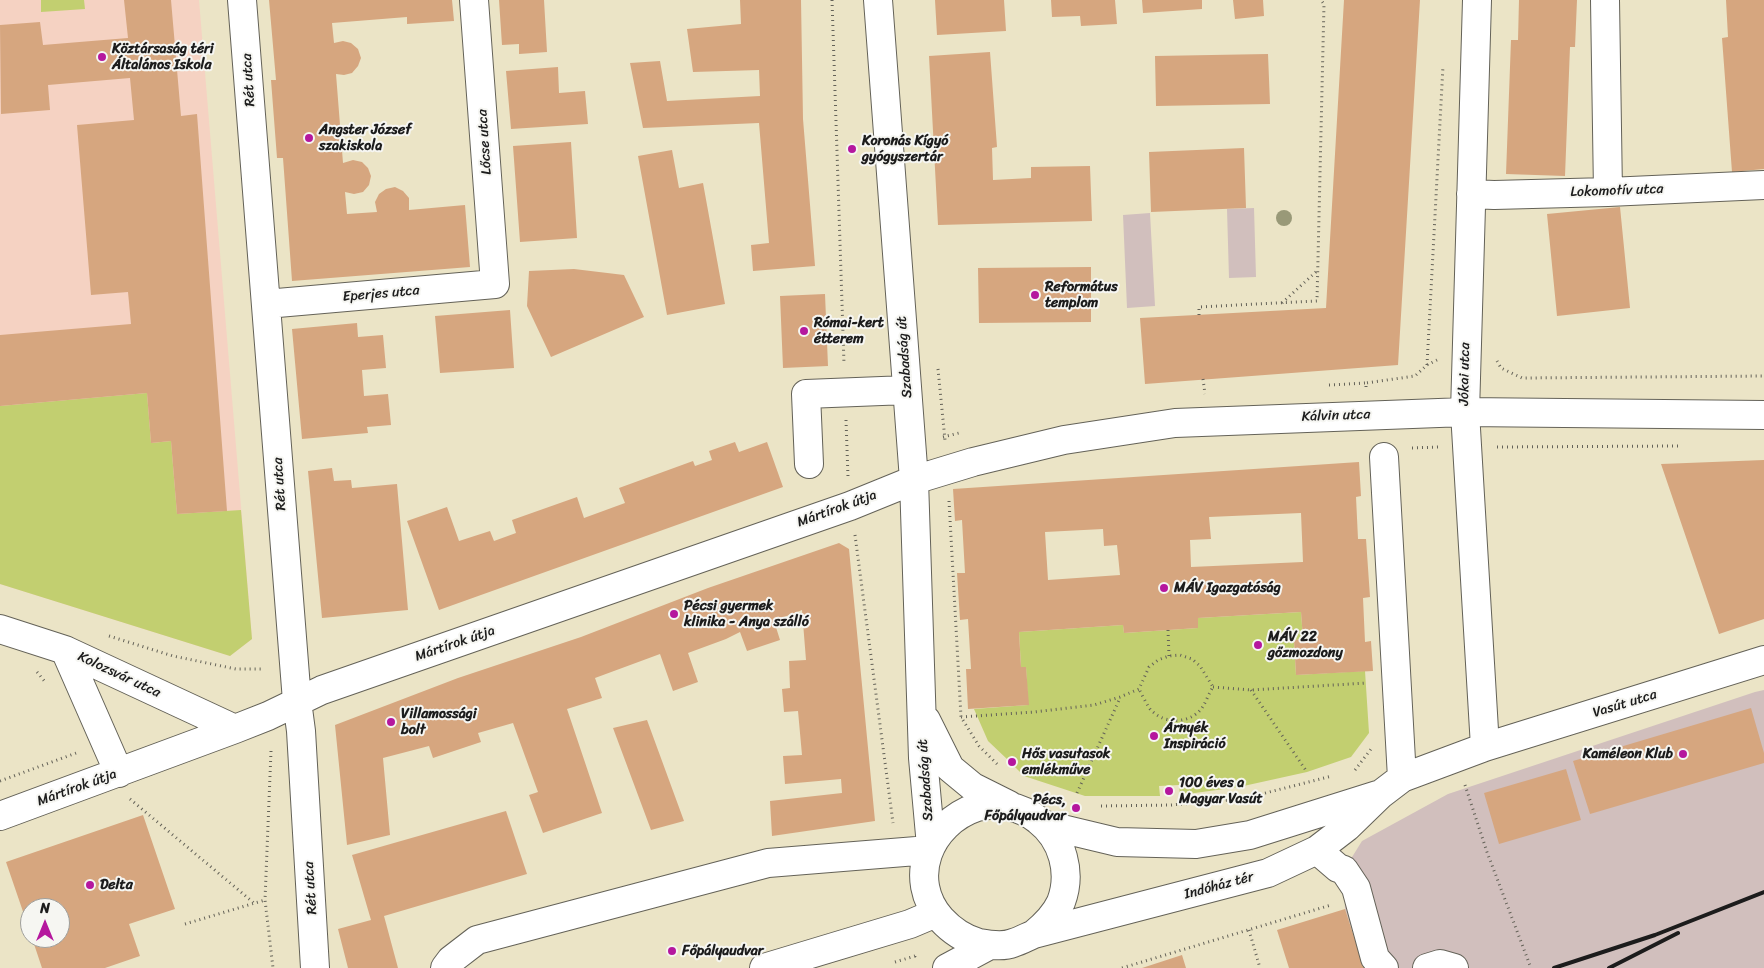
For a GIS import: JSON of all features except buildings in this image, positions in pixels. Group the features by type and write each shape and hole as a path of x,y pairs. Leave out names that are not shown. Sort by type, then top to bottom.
{"street":[{"name":"Rét utca","path":"242,0 297,701 301,731 316,968"},
{"name":"Lőcse utca","path":"474,0 496,284"},
{"name":"Szabadság út","path":"878,0 914,480 923,758 930,848"},
{"name":"Jókai utca","path":"1477,0 1464,412 1485,747"},
{"path":"1605,0 1608,192"},
{"name":"Lokomotív utca","path":"1470,194 1608,192 1764,186"},
{"name":"Eperjes utca","path":"266,304 496,284"},
{"path":"809,464 806,394 907,390"},
{"name":"Kálvin utca","path":"914,480 973,462 1064,440 1175,423 1464,412 1764,415"},
{"path":"1392,786 1396,452"},
{"name":"Mártírok útja","path":"0,816 235,729 331,687 850,506 914,480"},
{"name":"Kolozsvár utca","path":"0,629 65,650 235,729"},
{"path":"65,650 119,773"},
{"name":"Vasút utca","path":"1485,747 1764,660"},
{"name":"Szabadság út","path":"923,714 950,768 973,786 1014,807"},
{"name":"Indóház tér","path":"1046,825 1117,842 1196,844 1250,836 1392,786 1485,747"},
{"name":"Indóház tér","path":"1034,934 1050,920 1060,903 1066,882 1065,862 1058,842 1046,825 1031,814 1014,807 998,805 981,806 965,811 945,826 930,848 926,863 926,889 930,902 936,913 950,929 969,940 990,945 1012,944 1034,934 1268,873 1317,850 1347,827 1392,786"},
{"path":"445,968 451,960 476,940 768,863 930,848"},
{"path":"1317,850 1338,868 1344,870 1356,888 1375,958 1384,968"},
{"path":"764,968 910,924 936,913"},
{"path":"947,968 990,945"},
{"path":"1427,968 1440,964 1454,968"}],"path":[{"path":"832,0 850,506 897,852"},
{"path":"1199,315 1199,307 1317,301 1324,4 1321,0"},
{"path":"1427,365 1444,59"},
{"path":"1282,303 1318,270"},
{"path":"1368,415 1366,383 1415,376 1427,365 1466,348 1490,349 1502,368 1522,378 1764,376"},
{"path":"1204,379 1204,394"},
{"path":"1396,452 1466,447 1684,446"},
{"path":"949,495 961,717 979,746 998,765"},
{"path":"1168,630 1169,656"},
{"path":"101,633 173,656 236,669 264,669"},
{"path":"961,717 1094,705 1139,689 1149,667 1158,660 1169,656 1180,655 1192,659 1200,666 1213,687"},
{"path":"35,670 47,684"},
{"path":"1213,687 1251,690 1373,682"},
{"path":"1139,689 1151,710 1160,717 1171,721 1193,716 1202,708 1213,687"},
{"path":"1251,690 1308,772"},
{"path":"1077,793 1120,697"},
{"path":"268,716 271,741 265,900 273,968"},
{"path":"73,744 76,754"},
{"path":"1347,772 1356,769 1372,749"},
{"path":"1092,806 1171,805 1242,799 1339,774"},
{"path":"1464,782 1487,852 1531,968"},
{"path":"129,798 254,903"},
{"path":"1122,968 1334,904 1338,868"},
{"path":"185,924 265,900"},
{"path":"890,963 915,956 910,924"},
{"path":"1249,930 1260,968"}],"shaded area":[{"path":"0,0 199,0 252,639 230,656 0,584"},
{"path":"1254,208 1256,277 1229,278 1227,209"},
{"path":"1150,213 1155,306 1127,308 1123,215"},
{"path":"1764,690 1764,968 1364,968 1345,909 1344,870 1362,841 1448,794"}],"green space":[{"path":"41,0 84,0 85,9 41,12"},
{"path":"147,393 151,443 171,441 177,514 241,510 252,639 230,656 0,584 0,406"},
{"path":"1301,612 1303,639 1294,640 1296,675 1365,671 1369,733 1351,757 1307,772 1239,787 1180,795 1179,785 1159,786 1160,796 1085,796 1024,776 1014,766 1018,762 1012,756 1008,760 988,741 974,709 1028,705 1026,667 1021,667 1019,632 1123,625 1124,633 1198,628 1198,618"}],"railway":[{"path":"1554,968 1655,935 1764,892"},
{"path":"1609,968 1678,933"}],"place":[{"name":"Köztársaság téri Általános Iskola","path":"102,57"},
{"name":"Angster József szakiskola","path":"309,138"},
{"name":"Koronás Kígyó gyógyszertár","path":"852,149"},
{"name":"Református templom","path":"1035,295"},
{"name":"Római-kert étterem","path":"804,331"},
{"name":"MÁV Igazgatóság","path":"1164,588"},
{"name":"Pécsi gyermek klinika - Anya szálló","path":"674,614"},
{"name":"MÁV 22 gőzmozdony","path":"1258,645"},
{"name":"Villamossági bolt","path":"391,722"},
{"name":"Árnyék Inspiráció","path":"1154,736"},
{"name":"Kaméleon Klub","path":"1683,754"},
{"name":"Hős vasutasok emlékműve","path":"1012,762"},
{"name":"100 éves a Magyar Vasút","path":"1169,791"},
{"name":"Pécs, Főpályaudvar","path":"1076,808"},
{"name":"Delta","path":"90,885"},
{"name":"Főpályaudvar","path":"672,951"}]}
